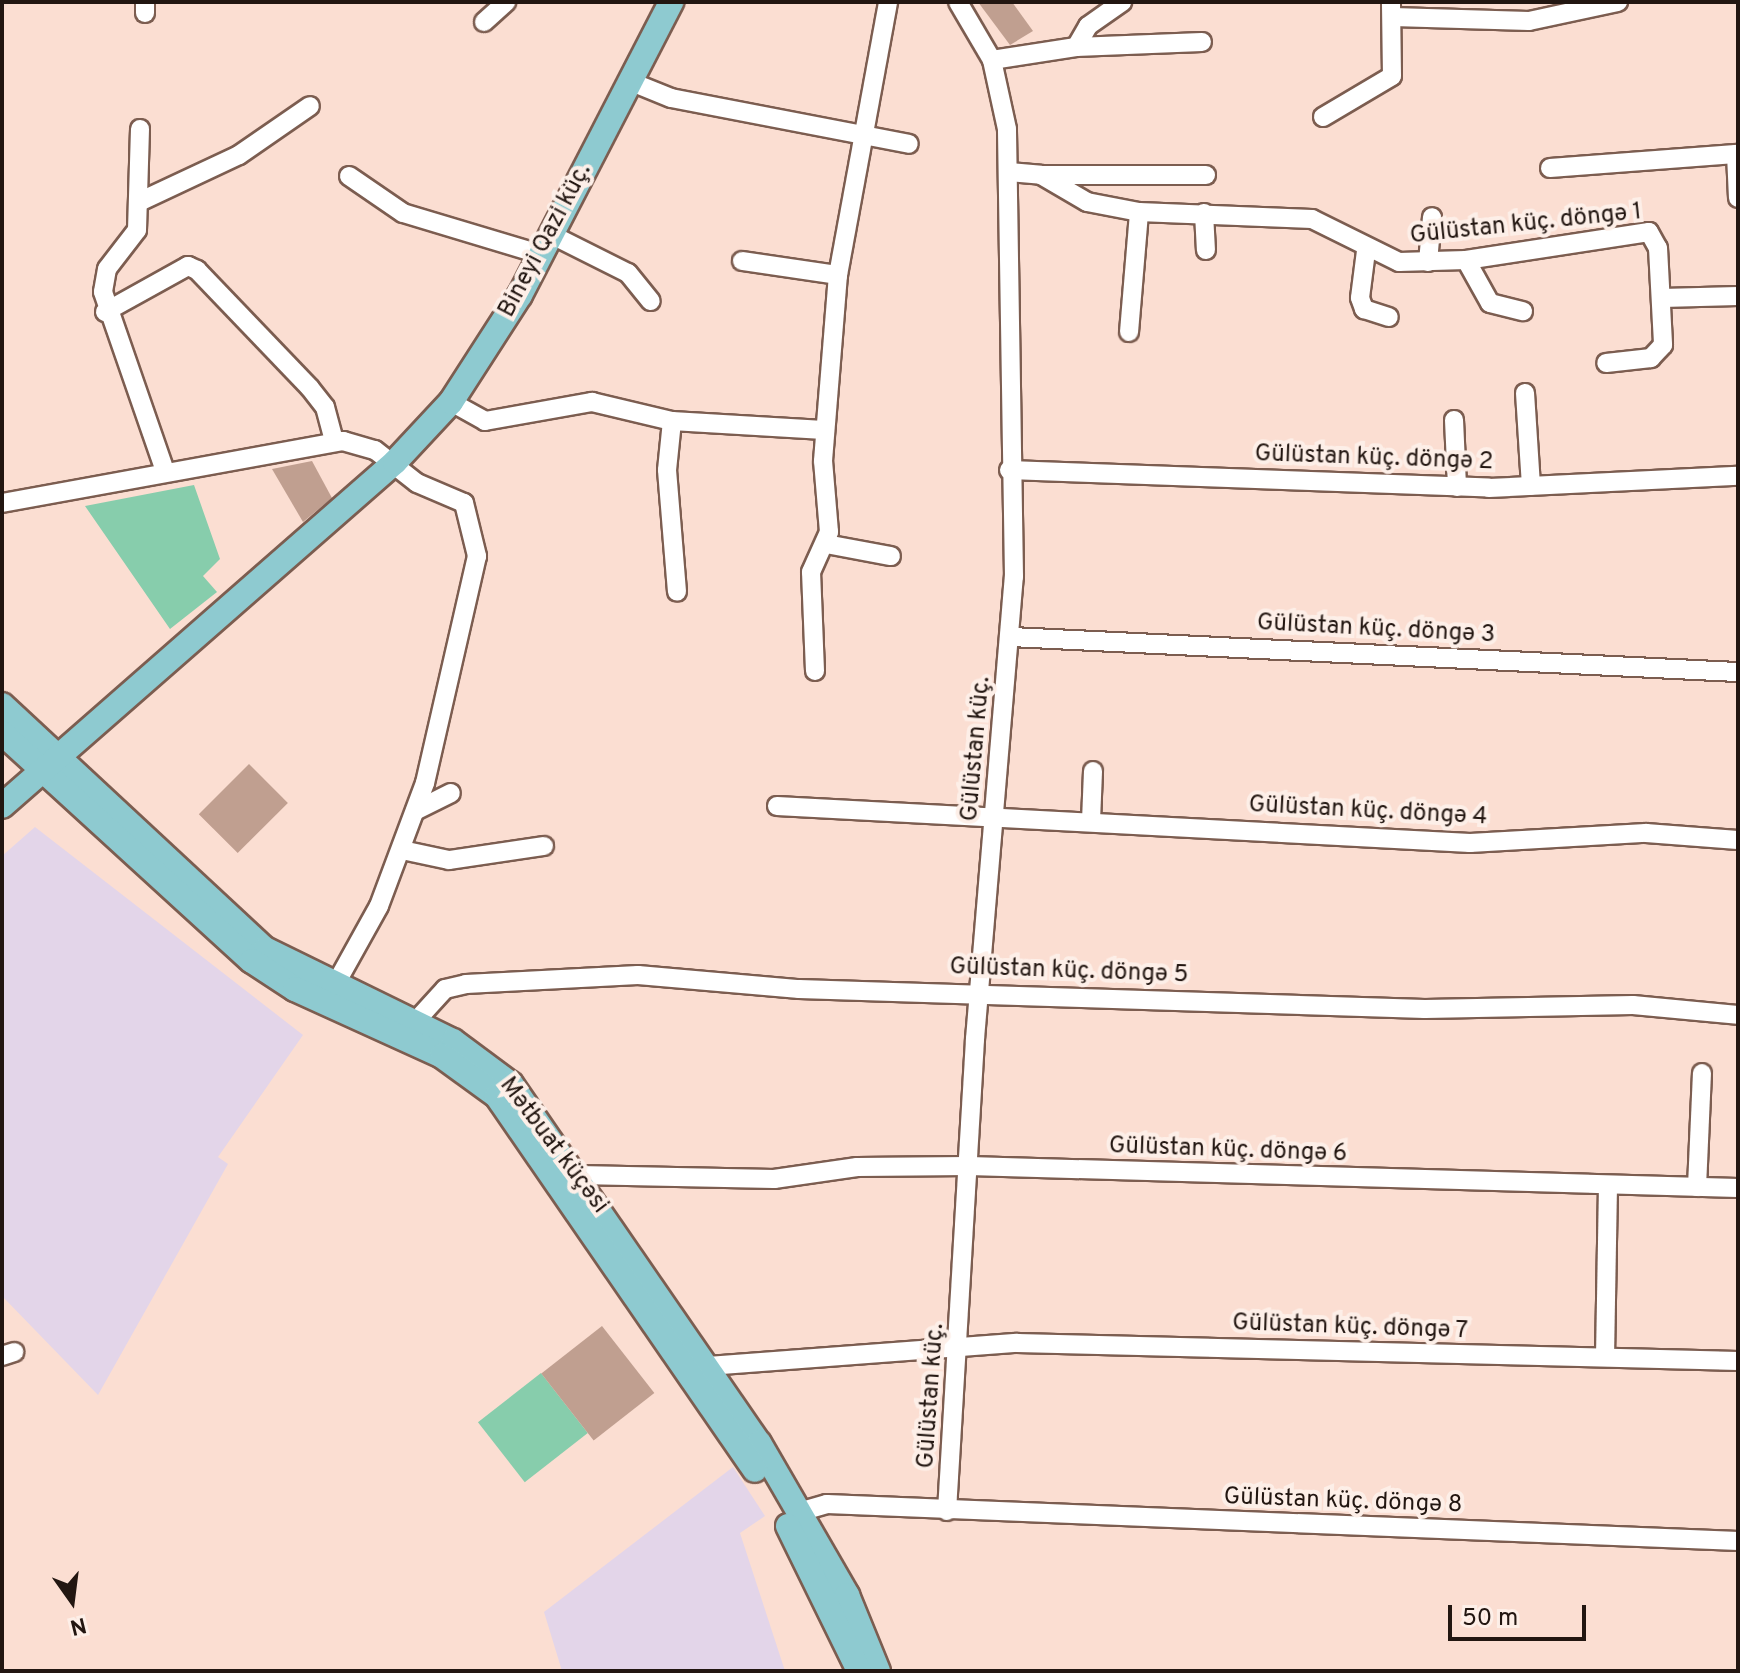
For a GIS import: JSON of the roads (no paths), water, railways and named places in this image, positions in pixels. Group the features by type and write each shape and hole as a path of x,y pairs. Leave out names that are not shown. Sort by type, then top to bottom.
{"main road":[{"name":"Bineyi Qazi küç.","path":"2,806 395,462 451,402 545,244 671,2"},
{"name":"Mətbuat küçəsi","path":"2,705 49,766 252,961 329,995 472,1074 570,1179"},
{"name":"Mətbuat küçəsi","path":"2,733 49,766"},
{"name":"Mətbuat küçəsi","path":"329,995 414,1023 494,1068 700,1371 792,1516 847,1595 878,1671"},
{"name":"Mətbuat küçəsi","path":"792,1516 859,1671"}],"street":[{"path":"484,22 506,2"},
{"path":"815,671 811,572 826,544 824,430 838,275 888,2"},
{"name":"Gülüstan küç.","path":"947,1511 961,1345 979,993 1011,637 1009,172 992,60 958,2"},
{"path":"1076,47 1088,26 1122,2"},
{"path":"1323,117 1392,76 1392,10 1529,21 1618,2"},
{"path":"992,60 1076,47 1202,42"},
{"path":"629,81 671,98 909,144"},
{"path":"141,201 239,155 310,106"},
{"path":"140,129 141,201 133,239 107,269 105,312 155,426 165,471"},
{"path":"1550,168 1737,154 1738,198"},
{"name":"Gülüstan küç. döngə 1","path":"1009,172 1041,175 1087,202 1139,212 1312,219 1366,251 1428,262 1466,260 1649,232 1662,298 1660,353 1606,363"},
{"path":"1041,175 1206,175"},
{"path":"349,176 403,213 545,244 628,273 651,301"},
{"path":"1129,332 1139,212"},
{"path":"1204,213 1206,250"},
{"path":"1428,262 1432,217"},
{"path":"1366,251 1360,298 1364,309 1389,317"},
{"path":"1466,260 1490,303 1523,311"},
{"path":"742,261 838,275"},
{"path":"105,312 188,266 197,270 310,388 325,407 334,441"},
{"path":"1662,298 1738,296"},
{"path":"1525,393 1531,486"},
{"path":"451,402 485,421 592,402 672,421 824,430"},
{"path":"1454,420 1457,487"},
{"path":"672,421 667,470 677,592"},
{"path":"2,503 334,441 395,462 417,483 464,503 477,544 447,700 402,850 329,995"},
{"name":"Gülüstan küç. döngə 2","path":"1009,470 1457,487 1738,476"},
{"path":"826,544 891,556"},
{"name":"Gülüstan küç. döngə 3","path":"1011,637 1738,672"},
{"path":"1091,821 1093,771"},
{"path":"415,811 451,793"},
{"name":"Gülüstan küç. döngə 4","path":"777,806 1470,843 1646,833 1738,840"},
{"path":"402,850 449,860 544,846"},
{"name":"Gülüstan küç. döngə 5","path":"414,1023 445,989 578,976 1425,1009 1633,1005 1738,1015"},
{"path":"1697,1187 1702,1073"},
{"name":"Gülüstan küç. döngə 6","path":"570,1179 717,1175 774,1179 857,1167 969,1166 1608,1187 1738,1188"},
{"path":"1605,1357 1608,1187"},
{"name":"Gülüstan küç. döngə 7","path":"700,1371 961,1345 1738,1361"},
{"name":"Gülüstan küç. döngə 8","path":"792,1516 827,1504 1738,1541"}]}
